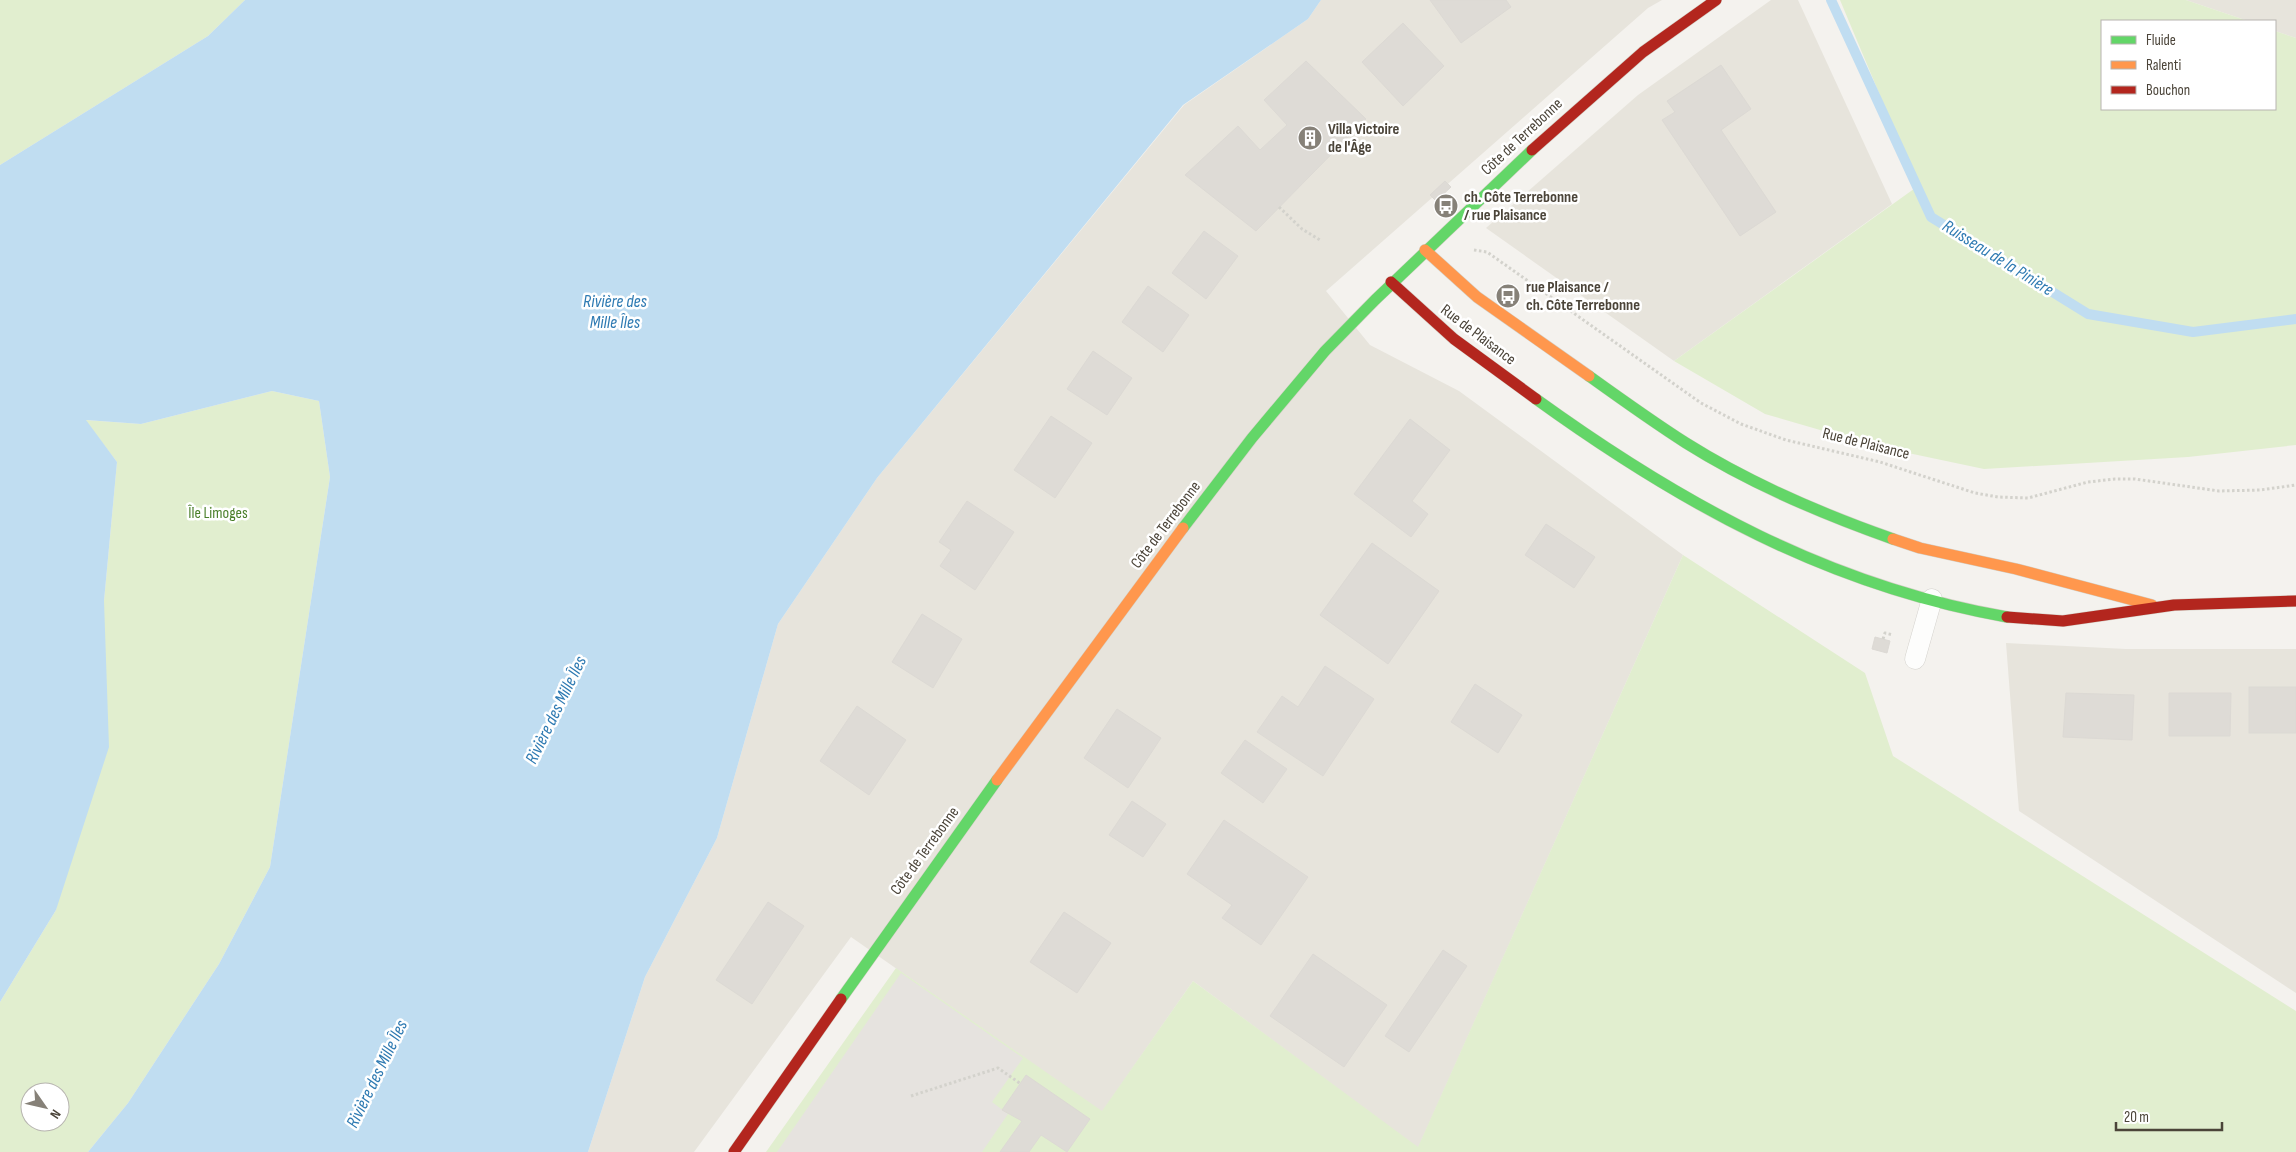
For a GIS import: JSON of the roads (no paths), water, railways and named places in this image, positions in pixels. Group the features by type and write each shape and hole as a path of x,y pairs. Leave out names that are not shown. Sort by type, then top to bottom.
{"street":[{"name":"Côte de Terrebonne","path":"734,1152 893,922 1140,586 1309,369 1354,318 1521,159 1615,75 1673,30 1716,0"},
{"name":"Rue de Plaisance","path":"1426,250 1477,297 1620,399 1688,444 1772,490 1842,521 1920,548 2016,569 2159,607"},
{"name":"Rue de Plaisance","path":"1391,282 1424,314 1461,344 1630,464 1693,502 1748,531 1816,561 1932,599 2008,617 2046,621 2090,620 2159,607 2296,601"}],"lane":[{"path":"1915,659 1932,599"}],"water":[{"name":"Rivière des Mille Îles","path":"245,0 1321,0 1308,19 1183,105 877,478 778,624 717,838 645,977 588,1152 88,1152 128,1103 219,964 270,867 330,477 319,401 272,391 141,424 86,420 117,462 104,601 109,747 56,910 0,1002 0,165 208,36"}],"waterway":[{"name":"Ruisseau de la Pinière","path":"1831,0 1931,217 2088,314 2193,332 2296,319"}],"place":[{"name":"Villa Victoire de l'Âge","path":"1310,138"},
{"name":"ch. Côte Terrebonne / rue Plaisance","path":"1446,206"},
{"name":"rue Plaisance / ch. Côte Terrebonne","path":"1508,296"}],"park label":[{"name":"Île Limoges","path":"218,513"}]}
